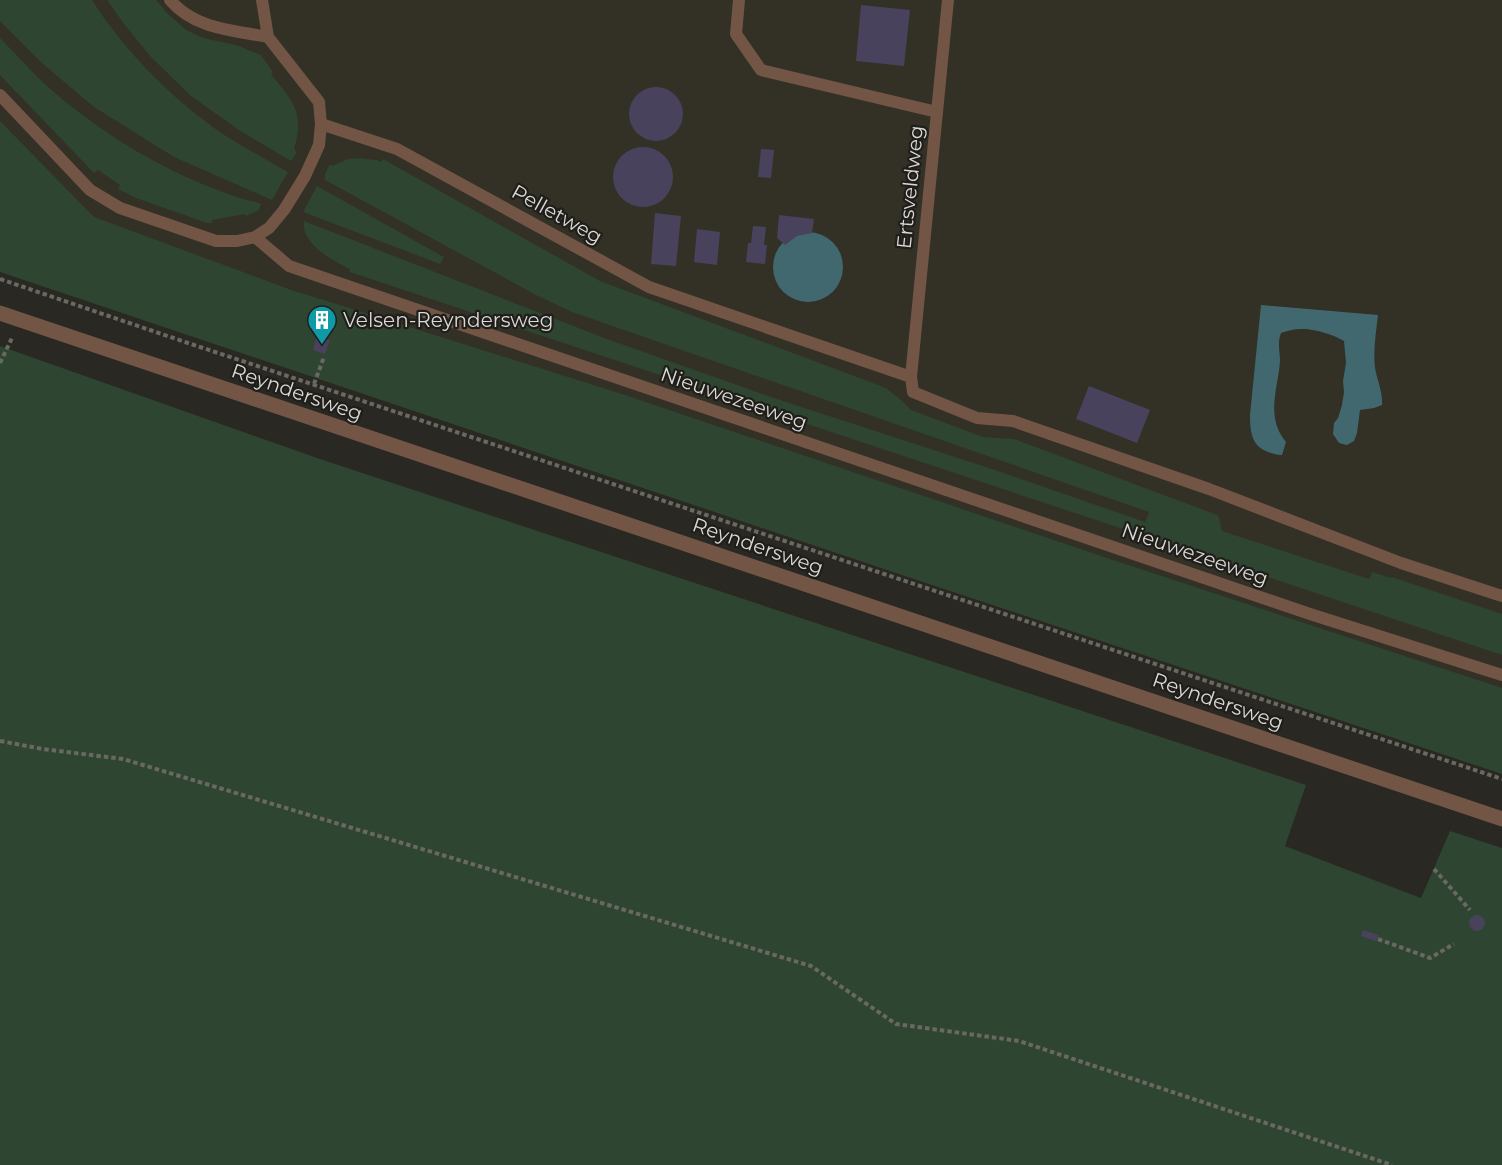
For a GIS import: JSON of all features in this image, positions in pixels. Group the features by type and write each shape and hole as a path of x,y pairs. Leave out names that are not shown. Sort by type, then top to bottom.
{"street":[{"name":"Reyndersweg","path":"0,313 1502,819"}],"lane":[{"path":"170,0 178,10 207,26 268,37"},
{"path":"0,95 90,190 120,208 216,241 237,241 255,237 269,228 284,210 305,176 319,146 321,124 319,102 268,37 262,0"},
{"path":"739,0 736,34 761,70 937,112"},
{"name":"Ertsveldweg","path":"911,377 948,0"},
{"name":"Pelletweg","path":"321,124 398,149 649,287 911,377"},
{"name":"Nieuwezeeweg","path":"255,237 289,266 1310,614 1502,675"},
{"path":"911,377 913,393 977,418 1012,421 1209,489 1401,563 1502,596"}],"path":[{"name":"Reyndersweg","path":"0,279 188,344 1502,779"},
{"path":"0,363 20,321"},
{"path":"314,384 324,357"},
{"path":"0,741 123,759 812,966 896,1023 1019,1041 1392,1165"},
{"path":"1434,868 1470,910"},
{"path":"1378,939 1430,958 1454,944"}],"shaded area":[{"path":"0,0 1502,0 1502,706 0,189"}],"green space":[{"path":"0,0 92,0 134,55 184,104 228,137 288,172 272,200 174,157 94,107 43,64 0,21"},
{"path":"107,0 156,0 186,30 203,38 236,45 261,55 273,72 271,74 295,108 298,126 294,149 297,152 291,161 239,130 191,96 151,57"},
{"path":"0,38 55,93 115,138 180,174 230,195 261,204 259,210 246,216 245,214 207,223 136,198 118,189 120,185 98,170 94,173 0,75"},
{"path":"0,121 94,217 289,289 625,395 1110,559 1502,688 1502,774 0,272"},
{"path":"358,158 381,162 383,159 600,281 886,388 911,410 983,437 1014,439 1217,515 1222,531 1369,579 1372,572 1392,577 1502,614 1502,655 350,272 350,269 312,244 304,229 304,221 607,339 774,398 1145,522 1149,512 572,312 536,295 325,180 330,164 332,166 348,159"},
{"path":"317,186 444,257 440,264 303,212"},
{"path":"0,346 317,458 1306,785 1285,846 1421,898 1450,831 1502,848 1502,1165 0,1165"}],"water":[{"path":"801,232 815,232 828,238 837,247 843,260 841,280 833,292 815,302 801,302 788,296 779,287 773,274 773,260 779,247 788,238"},
{"path":"1261,305 1378,315 1374,361 1382,405 1360,410 1354,441 1347,445 1339,443 1333,434 1334,423 1338,418 1344,392 1346,363 1344,341 1323,332 1301,329 1281,333 1279,340 1280,361 1274,413 1276,423 1286,442 1282,455 1266,451 1256,443 1251,431 1250,415"}],"building":[{"path":"861,5 910,10 904,66 856,61"},
{"path":"651,87 661,87 671,91 679,99 683,114 679,129 671,137 661,141 651,141 641,137 633,129 629,119 629,109 633,99 641,91"},
{"path":"637,147 649,147 660,152 668,160 673,177 671,189 660,202 649,207 637,207 626,202 618,194 613,183 613,171 618,160 626,152"},
{"path":"761,149 774,150 771,178 758,177"},
{"path":"655,213 681,216 676,266 651,264"},
{"path":"779,215 814,219 812,233 797,236 785,245 777,238"},
{"path":"753,226 766,227 765,264 746,262"},
{"path":"697,229 720,232 717,265 694,262"},
{"name":"Velsen-Reyndersweg","path":"317,336 330,340 325,354 313,350"},
{"path":"1089,386 1150,410 1137,443 1076,419"},
{"path":"1474,915 1480,915 1485,923 1483,929 1474,931 1469,926 1469,920"},
{"path":"1363,930 1379,935 1376,941 1361,936"}],"place":[{"name":"Velsen-Reyndersweg","path":"322,346"}]}
